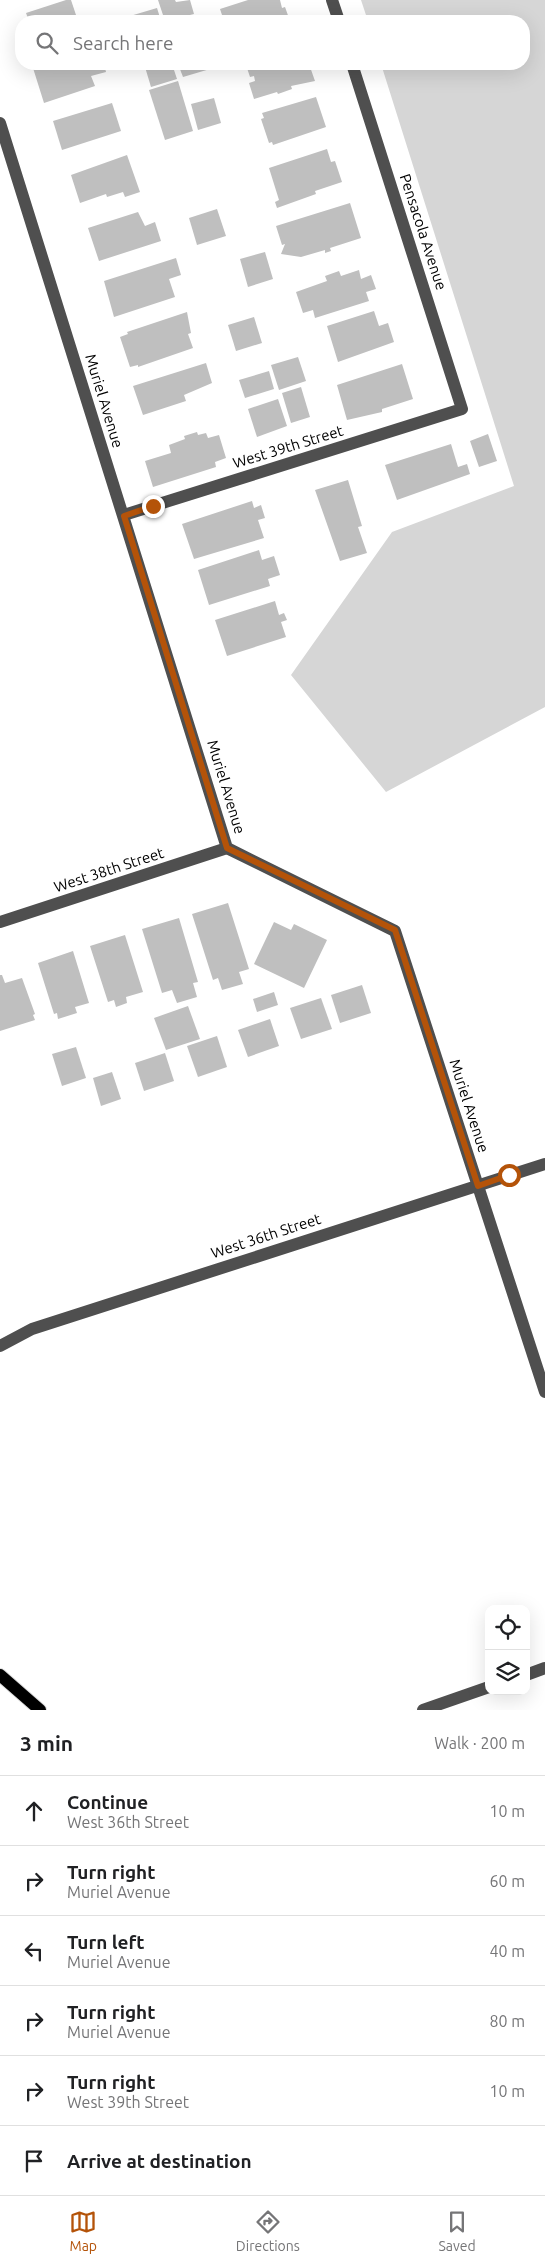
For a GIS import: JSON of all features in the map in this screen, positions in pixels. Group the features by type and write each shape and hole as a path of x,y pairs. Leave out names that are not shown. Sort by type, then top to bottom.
{"main road":[{"path":"0,1675 40,1710"}],"street":[{"path":"332,0 337,15"},
{"name":"Pensacola Avenue","path":"354,70 462,410"},
{"name":"Muriel Avenue","path":"0,123 227,848 395,930 545,1392"},
{"name":"West 39th Street","path":"124,516 462,410"},
{"name":"West 38th Street","path":"0,922 227,848"},
{"name":"West 36th Street","path":"0,1346 32,1329 545,1164"},
{"path":"530,1674 545,1668"},
{"path":"423,1710 485,1688"}],"shaded area":[{"path":"361,0 545,0 545,707 386,792 291,675 392,532 514,486 383,70 530,70 530,15 366,15"}],"building":[{"path":"71,0 76,15 27,15 26,13"},
{"path":"158,0 175,0 176,2 190,0 194,14 190,15 163,15"},
{"path":"248,0 280,0 282,8 285,7 288,15 222,15 220,9"},
{"path":"157,8 159,15 133,15"},
{"path":"34,70 106,70 106,72 91,76 95,86 44,103"},
{"path":"146,70 174,70 177,79 151,87"},
{"path":"180,70 207,70 183,77"},
{"path":"248,70 311,70 315,81 291,86 292,89 278,94 277,92 254,99 249,83 255,81 254,76 250,77"},
{"path":"178,81 193,131 165,140 149,90"},
{"path":"316,97 326,127 273,145 272,142 269,143 261,119 264,118 262,113"},
{"path":"214,98 221,123 198,130 191,104"},
{"path":"112,103 121,131 62,150 53,121"},
{"path":"327,149 331,162 335,161 342,182 315,191 316,194 277,208 275,202 279,200 269,168"},
{"path":"127,155 140,192 125,197 123,192 107,197 106,194 80,203 71,175"},
{"path":"350,203 361,238 330,248 331,251 325,253 325,250 301,257 281,254 285,244 282,245 276,226"},
{"path":"217,209 226,236 197,245 189,218"},
{"path":"138,212 145,226 155,222 161,241 99,261 88,228"},
{"path":"265,252 273,279 248,287 240,259"},
{"path":"176,258 181,275 169,279 175,297 114,317 104,281"},
{"path":"359,270 361,279 371,275 376,289 366,292 369,301 315,318 313,310 303,313 296,292 327,281 325,276 339,271 341,276"},
{"path":"374,311 379,326 388,323 394,342 338,362 327,326"},
{"path":"187,312 191,333 188,334 193,348 138,367 138,365 130,367 120,337 128,334 127,332"},
{"path":"254,317 262,343 236,351 228,325"},
{"path":"298,357 306,381 279,390 271,365"},
{"path":"206,363 212,383 184,395 186,401 143,415 133,386"},
{"path":"402,364 413,399 382,409 382,412 347,420 337,385"},
{"path":"269,371 274,389 245,398 239,380"},
{"path":"301,387 310,417 291,423 282,393"},
{"path":"278,399 287,426 257,437 248,409"},
{"path":"197,432 198,435 206,433 208,438 219,435 226,458 215,462 216,467 153,487 145,461 171,453 169,445 185,439 184,436"},
{"path":"488,434 497,461 479,467 470,441"},
{"path":"451,444 458,467 467,464 470,474 397,500 385,465"},
{"path":"348,480 362,526 358,527 367,553 340,561 315,490"},
{"path":"252,501 254,508 261,505 265,518 258,520 264,538 194,559 182,524"},
{"path":"259,550 262,560 274,556 280,575 268,579 270,586 209,605 198,570"},
{"path":"275,601 279,615 284,613 287,620 281,622 286,637 227,656 215,620"},
{"path":"228,903 249,969 239,972 243,984 222,990 218,978 213,980 192,914"},
{"path":"179,918 198,982 193,983 197,997 177,1003 172,990 162,993 142,929"},
{"path":"274,922 291,930 294,924 327,940 304,988 254,964"},
{"path":"125,935 143,992 126,997 127,1003 116,1007 114,1000 108,1002 90,946"},
{"path":"73,951 89,1003 75,1007 77,1013 58,1019 57,1013 54,1014 38,963"},
{"path":"0,975 2,975 5,983 22,978 35,1014 33,1015 35,1020 0,1031"},
{"path":"362,985 371,1013 340,1023 331,995"},
{"path":"274,992 278,1005 257,1012 253,999"},
{"path":"321,998 332,1029 301,1039 290,1008"},
{"path":"188,1006 200,1039 166,1050 154,1018"},
{"path":"270,1019 279,1046 248,1057 238,1030"},
{"path":"217,1036 227,1067 198,1077 187,1046"},
{"path":"76,1047 86,1078 62,1086 52,1054"},
{"path":"165,1053 174,1081 144,1091 135,1063"},
{"path":"112,1072 121,1099 101,1106 93,1078"}],"route":[{"path":"153,506 124,516 227,848 395,930 478,1186 509,1175"}]}
